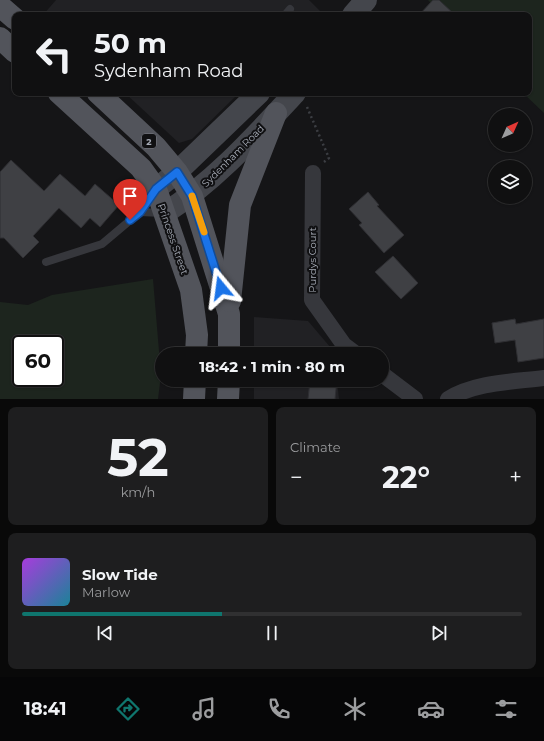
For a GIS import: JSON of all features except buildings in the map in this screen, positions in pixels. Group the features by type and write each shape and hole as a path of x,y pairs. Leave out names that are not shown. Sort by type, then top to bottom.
{"main road":[{"path":"356,12 366,0"},
{"path":"0,6 12,16"},
{"path":"0,38 12,49"},
{"name":"Princess Street","path":"62,96 141,168 156,189 190,290 197,335 196,347"},
{"name":"2","path":"101,96 156,147 177,172 192,196 229,314 229,347"},
{"path":"156,189 177,172 256,96"},
{"name":"Sydenham Road","path":"165,213 192,196 228,164 276,113 300,99"},
{"path":"229,314 240,205 276,113"},
{"path":"194,399 195,387"},
{"path":"228,387 228,399"}],"street":[{"name":"Purdys Court","path":"313,173 312,300 347,347"},
{"path":"448,399 461,391 483,386 544,378"},
{"path":"389,379 415,399"}],"lane":[{"path":"46,262 102,244 140,212 156,189"},
{"path":"140,212 165,213"}],"path":[{"path":"300,99 328,158 313,173"}],"shaded area":[{"path":"56,0 309,0 321,12 46,12"},
{"path":"428,0 544,0 544,113 526,96 532,96 532,12 440,12"},
{"path":"128,96 236,96 192,139 179,143"},
{"path":"153,279 159,347 155,347 155,387 160,387 158,399 0,399 0,302 28,305 52,295"},
{"path":"254,317 308,321 330,347 254,347"},
{"path":"254,387 338,387 339,399 254,399"}],"slow traffic":[{"path":"192,196 204,232"}],"route":[{"path":"130,220 140,212 156,189 177,172 192,196 214,261 221,288"}]}
